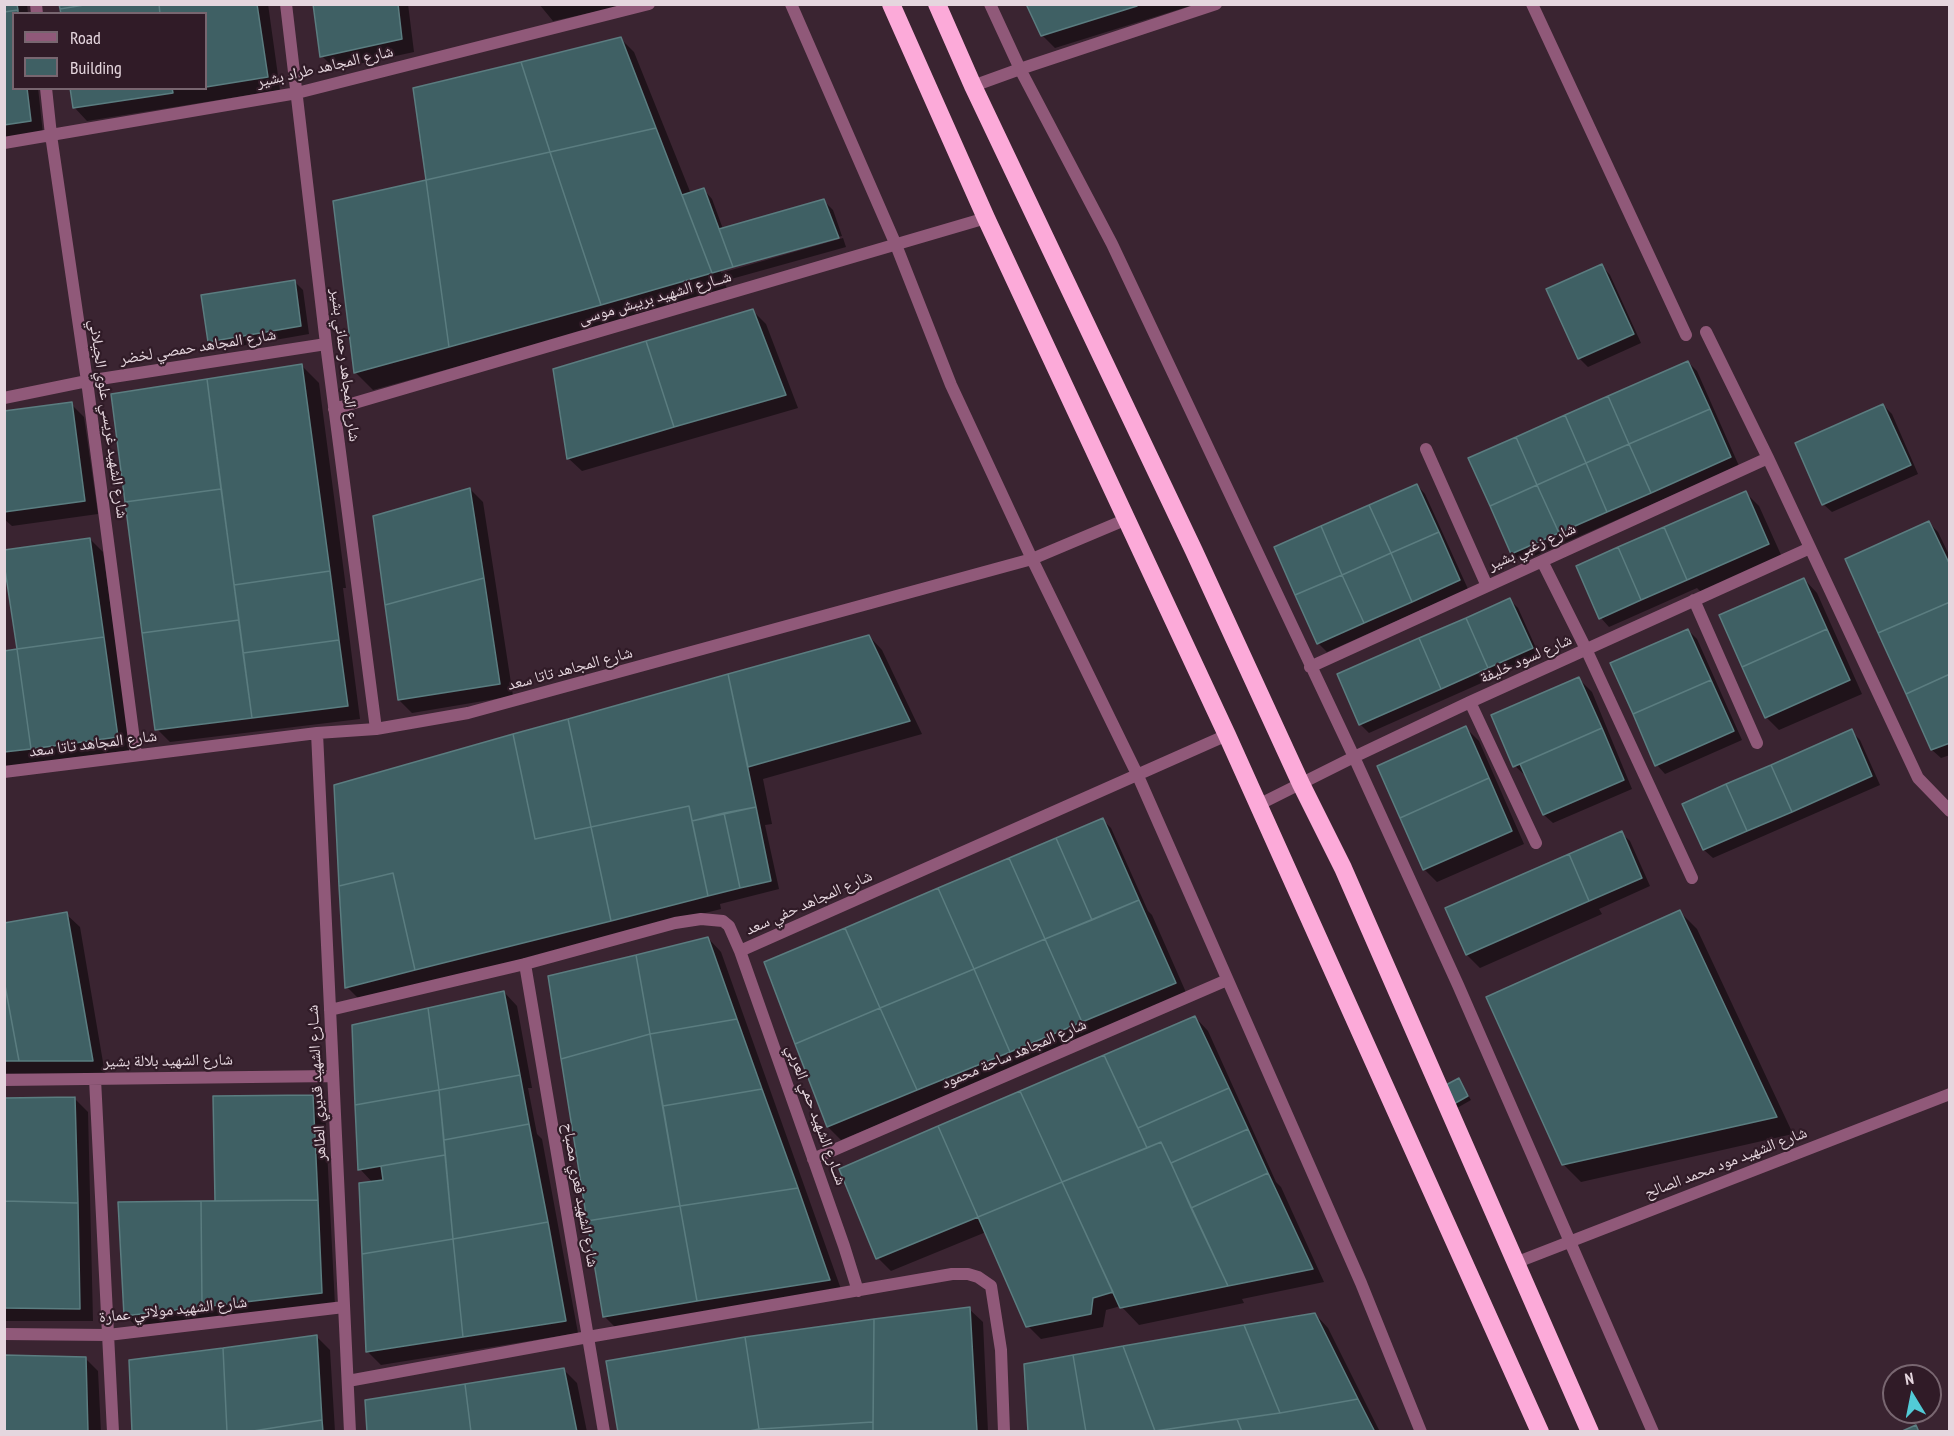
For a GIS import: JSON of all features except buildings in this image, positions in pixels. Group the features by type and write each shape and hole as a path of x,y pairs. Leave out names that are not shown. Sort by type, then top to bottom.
{"highway":[{"path":"891,4 986,218 1227,735 1540,1431"},
{"path":"938,4 973,86 1194,551 1301,784 1343,868 1590,1431"}],"street":[{"name":"شارع المجاهد رحماني بشير","path":"286,4 334,410 376,729"},
{"name":"شارع المجاهد طراد بشير","path":"4,143 297,93 649,4"},
{"path":"791,4 896,245 951,385 1032,559 1138,776 1361,1283 1421,1431"},
{"path":"990,4 1020,69 1112,244 1354,757 1458,985 1653,1431"},
{"path":"973,86 1216,4"},
{"path":"1532,4 1686,334"},
{"name":"شارع الشهيد غريسي علوي الجيلاني","path":"46,90 136,755"},
{"name":"شــارع الشهيد بريبش موسى","path":"334,410 986,218"},
{"path":"1706,332 1768,458 1918,778 1950,812"},
{"name":"شارع المجاهد حمصي لخضر","path":"4,398 87,381 326,344"},
{"path":"1426,449 1487,586"},
{"name":"شارع زغبي بشير","path":"1310,667 1768,458"},
{"name":"شارع المجاهد تاتا سعد","path":"4,772 317,733 376,729 468,713 1032,559 1127,519"},
{"name":"شارع لسود خليفة","path":"1258,805 1470,702 1810,549"},
{"path":"1542,561 1692,878"},
{"path":"1694,600 1757,743"},
{"path":"1470,702 1536,843"},
{"name":"شــارع الشهيد قديري الطاهر","path":"317,733 350,1431"},
{"name":"شارع المجاهد حفي سعد","path":"330,1010 525,963 675,923 701,919 723,921 729,926 740,951 1227,735"},
{"name":"شــارع الشهيد حمي العربي","path":"740,951 858,1291"},
{"name":"شارع الشهيد قعري مصباح","path":"525,963 604,1431"},
{"name":"شارع المجاهد ساحة محمود","path":"813,1159 1227,980"},
{"name":"شارع الشهيد بلالة بشير","path":"4,1080 333,1076"},
{"path":"95,1079 113,1431"},
{"name":"شارع الشهيد مود محمد الصالح","path":"1515,1263 1950,1094"},
{"path":"348,1380 588,1336 952,1274 978,1277 991,1286 1001,1350 1004,1431"},
{"name":"شارع الشهيد مولاتي عمارة","path":"4,1334 108,1335 344,1307"}]}
